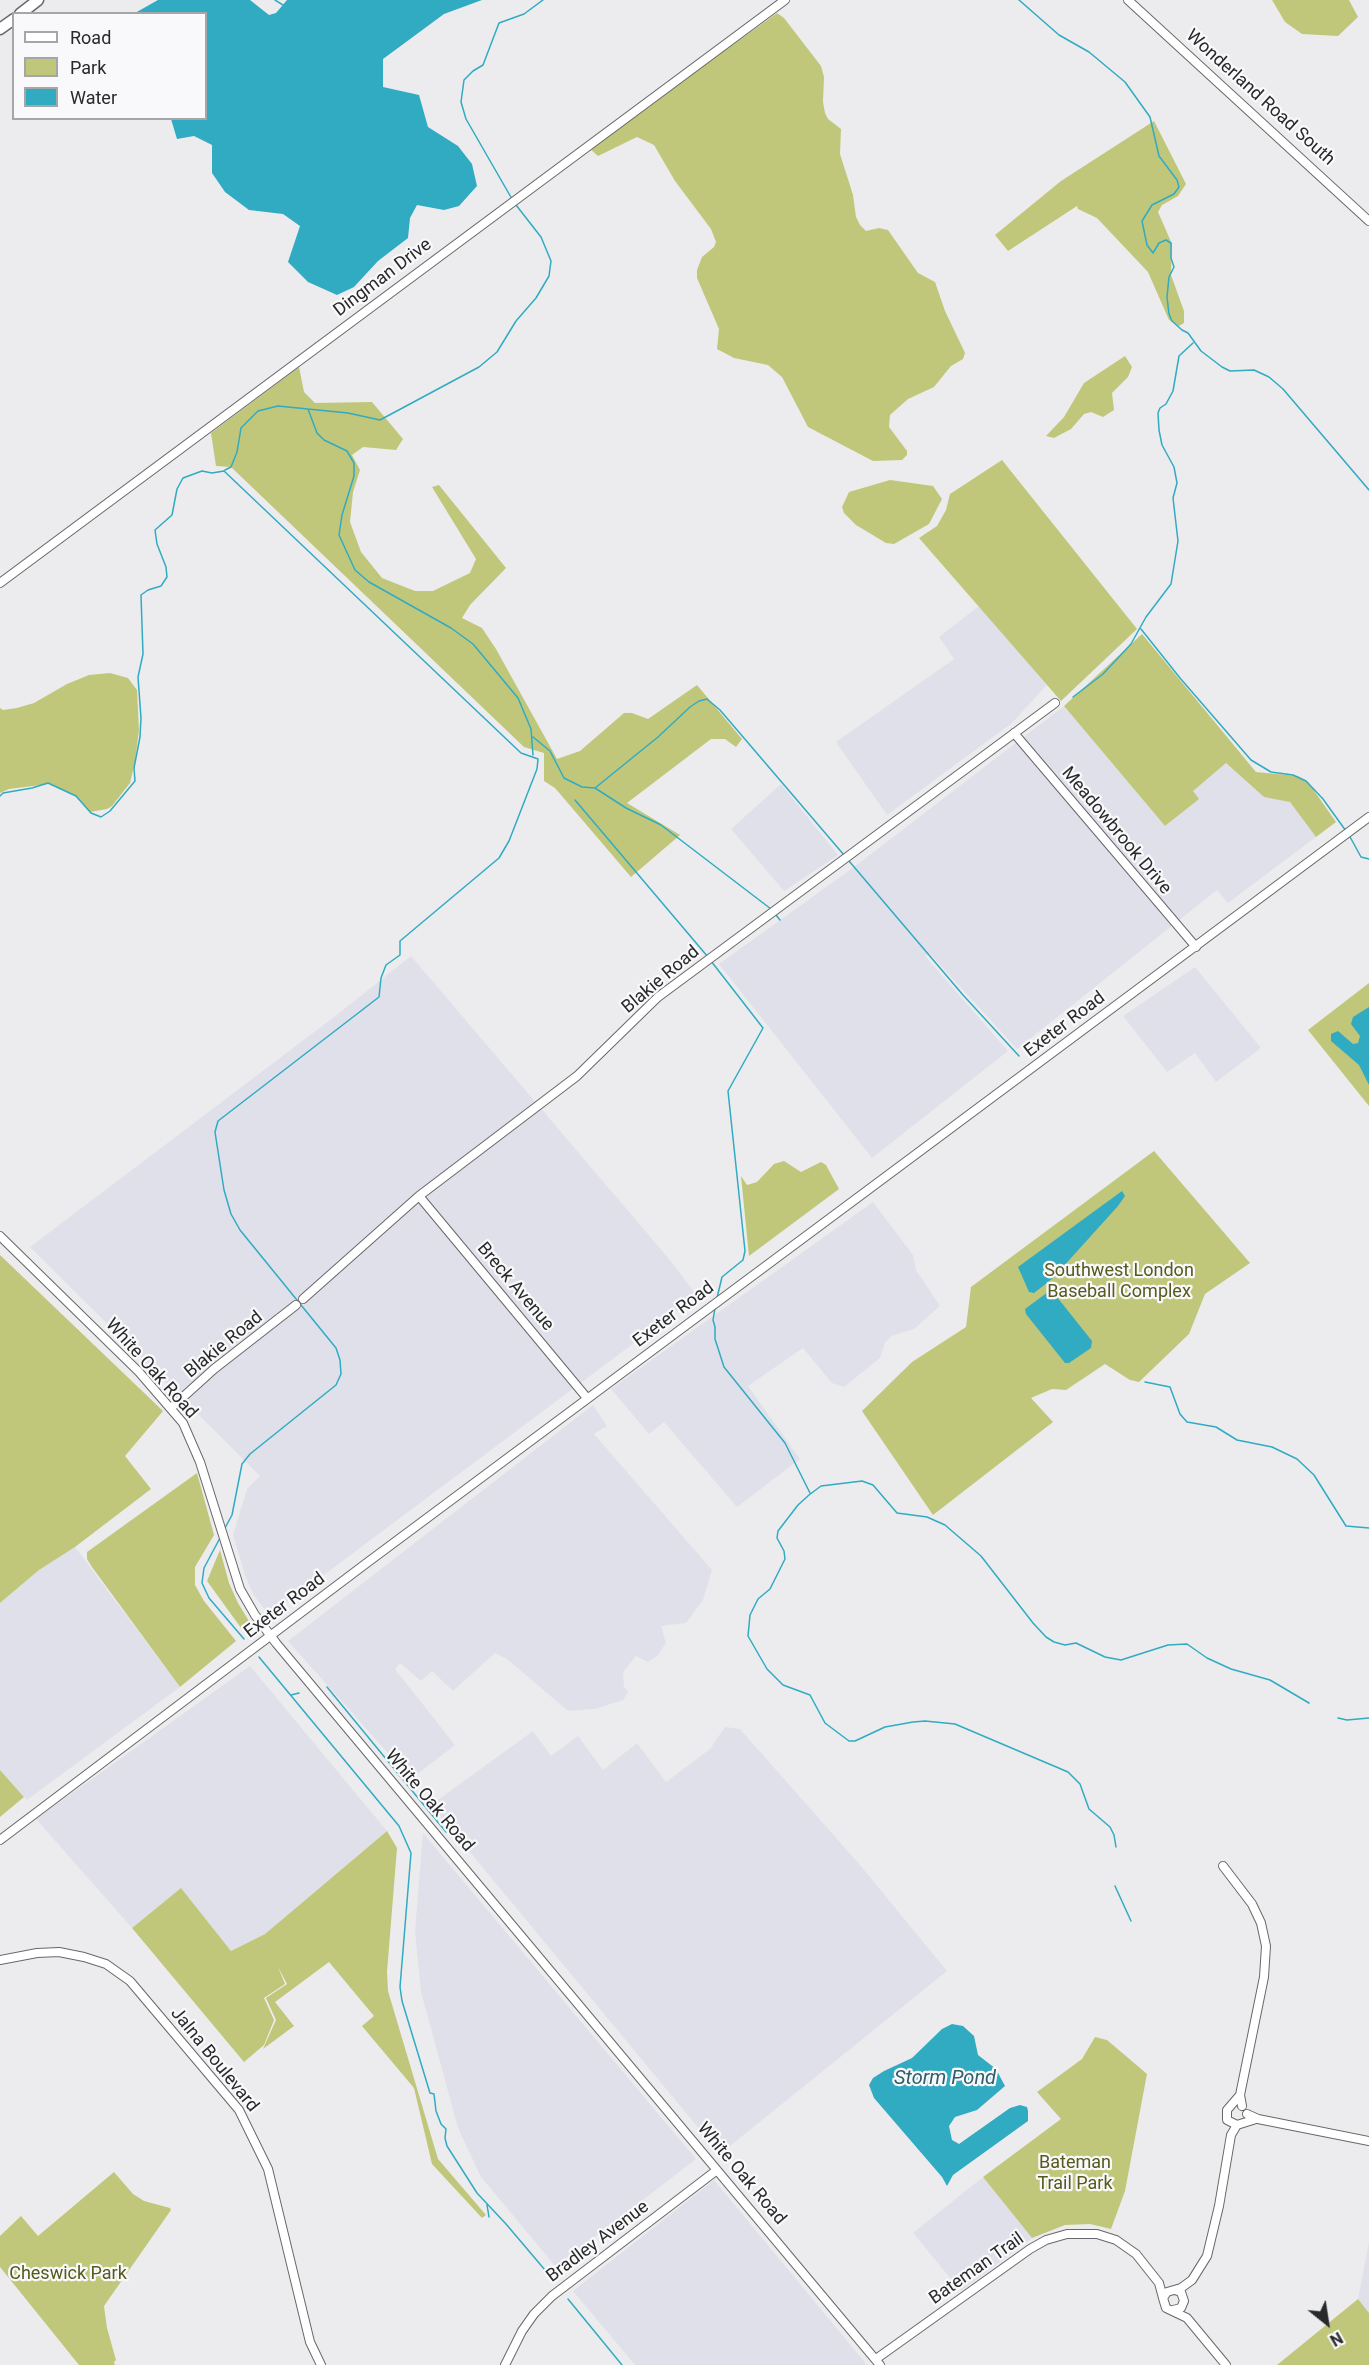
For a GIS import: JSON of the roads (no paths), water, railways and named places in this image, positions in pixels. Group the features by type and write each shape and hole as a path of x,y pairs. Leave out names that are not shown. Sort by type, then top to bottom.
{"highway":[{"path":"23,12 38,0"}],"main road":[{"name":"Wonderland Road South","path":"1128,0 1369,221"}],"street":[{"name":"Dingman Drive","path":"0,583 785,0"},
{"name":"Blakie Road","path":"303,1299 419,1196 578,1076 658,997 1055,703"},
{"name":"Meadowbrook Drive","path":"1014,733 1196,946"},
{"name":"Exeter Road","path":"0,1840 588,1398 1369,817"},
{"name":"Breck Avenue","path":"419,1196 588,1398"},
{"name":"White Oak Road","path":"0,1236 101,1334 183,1423 194,1445 240,1589 271,1636 878,2362"},
{"name":"Blakie Road","path":"171,1408 214,1369 296,1305"},
{"path":"1172,2310 1181,2308 1192,2280 1207,2256 1219,2206 1231,2135 1240,2118 1240,2095 1264,1977 1266,1946 1261,1923 1252,1904 1223,1866"},
{"name":"Jalna Boulevard","path":"0,1960 37,1953 59,1952 106,1964 129,1981 239,2110 268,2169 310,2342 321,2365"},
{"path":"1240,2095 1226,2113 1240,2118 1258,2119 1369,2141"},
{"path":"1233,2105 1240,2118"},
{"name":"Bradley Avenue","path":"503,2365 527,2323 552,2296 717,2170"},
{"name":"Bateman Trail","path":"878,2362 1030,2249 1046,2240 1067,2234 1097,2234 1116,2240 1136,2253 1159,2283 1163,2298"},
{"path":"1192,2280 1167,2292 1163,2298 1164,2305 1187,2318 1226,2365"},
{"name":"Bateman Trail","path":"1159,2283 1174,2290"},
{"path":"1174,2290 1181,2292 1187,2318"}],"water":[{"path":"158,0 250,0 269,15 276,13 287,0 482,0 444,14 383,59 383,87 419,95 428,127 458,146 472,164 477,186 459,206 444,210 417,205 410,218 408,238 378,261 354,287 337,295 308,282 288,262 300,226 283,214 249,210 225,192 212,173 212,145 194,136 177,139 171,120 207,120 207,12 137,12"},
{"path":"1369,1007 1369,1085 1359,1065 1331,1041 1331,1034 1338,1031 1353,1044 1358,1043 1360,1036 1351,1024 1353,1017"},
{"path":"1122,1191 1125,1196 1118,1206 1052,1279 1034,1293 1029,1292 1018,1267"},
{"path":"1048,1292 1053,1292 1092,1341 1091,1348 1069,1363 1065,1363 1026,1314 1025,1309"},
{"name":"Storm Pond","path":"952,2024 963,2026 974,2036 978,2055 996,2069 1005,2086 977,2110 955,2117 949,2126 952,2140 959,2144 1010,2108 1020,2105 1027,2107 1028,2121 953,2175 947,2186 942,2177 874,2098 869,2085 873,2078 884,2071 912,2058 942,2029"}],"waterway":[{"path":"275,0 283,5"},
{"path":"512,199 466,119 461,102 464,80 483,65 499,23 524,14 543,0"},
{"path":"1019,0 1059,35 1089,52 1125,82 1150,117 1159,156 1177,180 1179,187 1174,194 1152,205 1142,221 1147,245 1153,253 1159,243 1166,240 1171,243 1171,258 1174,267 1169,277 1167,297 1172,321 1188,333 1201,351 1222,367 1230,371 1254,370 1269,377 1283,389 1369,490"},
{"path":"225,470 231,467 237,452 241,428 258,411 278,406 348,413 380,420 479,367 497,352 516,321 536,298 549,276 551,261 541,237 516,205"},
{"path":"1073,697 1103,674 1131,644 1146,617 1171,584 1178,541 1173,498 1177,483 1174,467 1162,445 1158,413 1173,391 1179,356 1193,343"},
{"path":"308,409 317,433 324,440 347,451 354,463 354,476 342,515 339,535 355,570 369,582 451,628 473,644 518,698 531,729 533,755"},
{"path":"0,796 3,793 48,783 76,796 91,813 101,817 110,811 135,781 134,768 141,718 138,677 143,654 141,595 161,586 167,577 155,530 172,515 177,489 183,478 202,471 212,473 224,471 521,753 538,759 537,769 509,841 499,858 400,941 400,955 386,965 381,978 379,997 218,1121 215,1132 224,1190 231,1214 240,1230 336,1348 341,1374 336,1385 250,1454 242,1464 232,1515 225,1528"},
{"path":"1141,629 1251,760 1271,772 1293,775 1306,781 1323,799 1346,831"},
{"path":"595,788 658,737 690,707 707,699 720,710 844,855"},
{"path":"533,737 550,751 564,778 582,787 595,788 626,808 661,825 771,909"},
{"path":"575,800 708,957"},
{"path":"1349,835 1361,857 1369,859"},
{"path":"849,861 963,995 1019,1056"},
{"path":"776,915 780,920"},
{"path":"711,961 763,1028 728,1091 745,1251 743,1260 722,1277 717,1298"},
{"path":"715,1308 713,1320 715,1339 724,1367 785,1443 810,1493"},
{"path":"1145,1382 1170,1387 1180,1414 1187,1422 1216,1427 1237,1440 1272,1447 1297,1459 1314,1475 1346,1526 1369,1528"},
{"path":"1116,1847 1110,1827 1089,1809 1080,1784 1068,1772 955,1724 913,1722 885,1727 855,1741 849,1741 825,1723 810,1695 783,1685 767,1669 748,1636 750,1615 758,1599 770,1589 785,1559 784,1551 777,1538 778,1531 798,1505 809,1495 821,1486 862,1481 873,1485 897,1513 927,1517 945,1525 981,1556 1033,1623 1054,1642 1065,1645 1076,1643 1105,1657 1121,1660 1168,1645 1187,1644 1207,1658 1231,1669 1270,1680 1309,1703"},
{"path":"220,1538 204,1568 202,1583 209,1598 244,1639"},
{"path":"259,1657 399,1826 411,1853 400,1987 402,2001 430,2093 434,2094 436,2111 441,2124 446,2129 447,2146 477,2193 545,2270"},
{"path":"327,1687 446,1832"},
{"path":"291,1695 299,1693"},
{"path":"1338,1718 1347,1720 1369,1718"},
{"path":"1115,1886 1131,1921"},
{"path":"487,2205 489,2217"},
{"path":"568,2299 622,2365"}],"park label":[{"name":"Southwest London Baseball Complex","path":"1119,1281"},
{"name":"Bateman Trail Park","path":"1075,2173"},
{"name":"Cheswick Park","path":"68,2274"}]}
